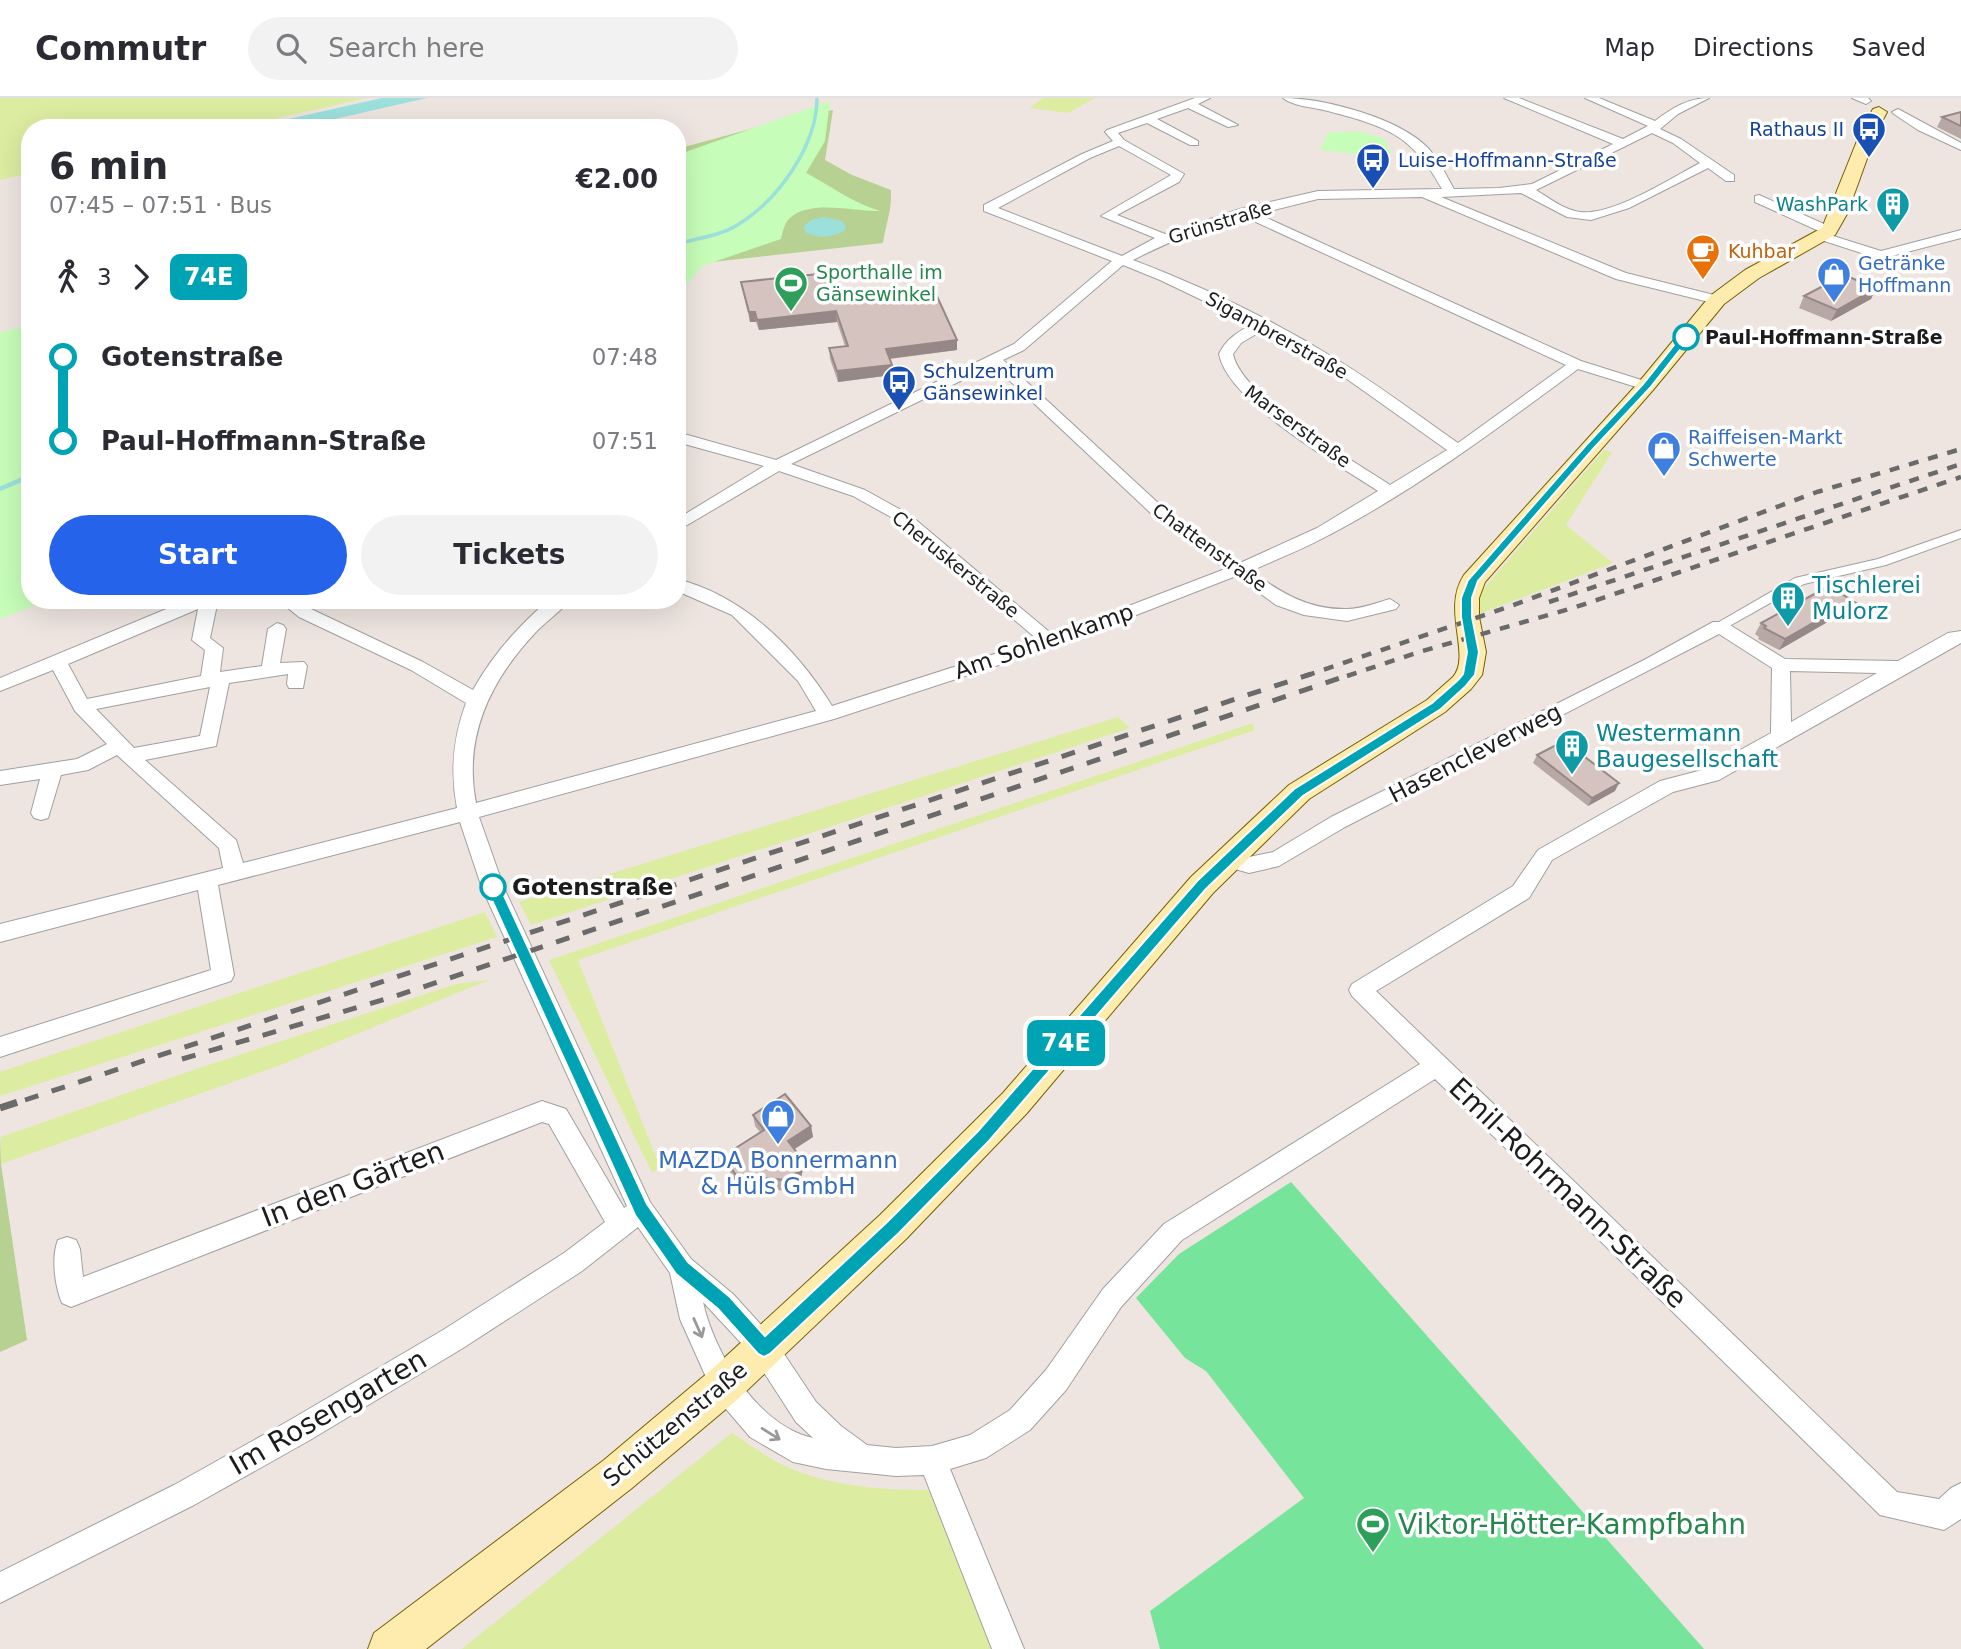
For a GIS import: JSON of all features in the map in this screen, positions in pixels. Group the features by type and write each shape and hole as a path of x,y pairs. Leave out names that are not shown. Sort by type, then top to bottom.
{"main road":[{"path":"1646,386 1717,300 1752,274 1826,233 1838,214 1878,103"},
{"name":"Schützenstraße","path":"390,1649 618,1474 724,1385 893,1227 984,1136 1202,885 1299,792 1451,694 1469,675 1473,652 1466,617 1467,598 1473,580 1646,386"}],"street":[{"path":"1165,239 1107,216 1175,179 1178,174 1120,142 1111,132 1205,98"},
{"path":"1288,98 1402,134 1424,151 1450,192"},
{"path":"1508,98 1622,143"},
{"path":"1590,98 1655,128 1730,178"},
{"name":"Grünstraße","path":"686,521 777,465 855,425 995,360 1037,334 1074,297 1121,260 1202,223 1318,195 1535,187 1655,128 1674,112 1704,98"},
{"path":"1187,103 1232,125"},
{"path":"1878,103 1961,147"},
{"path":"1146,118 1194,143"},
{"name":"Sigambrerstraße","path":"1120,142 1086,156 988,208 1165,277 1263,324 1335,363 1458,450"},
{"path":"1524,189 1577,216 1598,215 1665,186 1708,163"},
{"path":"1421,193 1621,276 1717,300"},
{"path":"1759,199 1857,248 1880,254 1961,234"},
{"path":"1244,212 1576,364 1646,386"},
{"name":"Marserstraße","path":"1263,324 1234,341 1225,355 1226,365 1235,380 1303,435 1390,492"},
{"name":"Chattenstraße","path":"995,360 1163,516 1282,601 1304,609 1347,615 1390,605"},
{"name":"Am Sohlenkamp","path":"467,813 827,714 1051,642 1240,569 1322,532 1390,492 1458,450 1576,364"},
{"path":"686,440 777,465"},
{"name":"Cheruskerstraße","path":"777,465 859,493 904,518 1051,642"},
{"name":"Hasencleverweg","path":"1228,859 1249,865 1279,858 1338,822 1650,664 1800,581 1882,562 1961,534"},
{"path":"686,588 738,611 805,677 827,714"},
{"path":"0,685 184,609"},
{"path":"0,778 81,765 125,751 209,741 215,679 214,648 201,640 205,609"},
{"path":"299,609 417,666 476,699"},
{"path":"551,609 522,636 497,665 476,699 465,734 461,762 467,813 493,888 631,1219 682,1268 724,1303 764,1348"},
{"path":"1719,626 1781,665 1900,667"},
{"path":"270,670 277,629"},
{"path":"1437,1066 1360,990 1521,892 1545,855 1667,786 1712,775 1900,667 1954,638 1961,637"},
{"path":"57,660 82,706 125,751 229,845 235,873"},
{"path":"1781,665 1782,735"},
{"path":"82,706 215,679 298,666 296,684"},
{"path":"41,813 52,770"},
{"path":"0,933 467,813"},
{"path":"0,1047 222,975 207,880"},
{"name":"Emil-Rohrmann-Straße","path":"724,1385 760,1427 793,1448 826,1455 896,1462 932,1460 976,1448 1020,1420 1056,1380 1112,1298 1173,1232 1437,1066 1890,1505 1944,1515 1961,1498"},
{"name":"In den Gärten","path":"67,1250 71,1294 541,1111 558,1116 631,1219"},
{"name":"Im Rosengarten","path":"0,1588 184,1495 300,1430 453,1339 573,1262 631,1219"},
{"path":"682,1268 693,1319 724,1385"},
{"name":"Emil-Rohrmann-Straße","path":"764,1348 806,1412 831,1436 861,1458"},
{"path":"932,1460 1008,1649"}],"green space":[{"path":"0,98 367,98 273,119 21,119 21,175 0,180"},
{"path":"1043,98 1095,98 1068,113 1030,108"},
{"path":"830,101 825,141 806,173 850,198 880,211 821,208 799,212 786,222 781,239 702,266 686,285 686,152"},
{"path":"833,110 825,160 852,175 891,190 890,211 883,243 694,264 686,271 686,147 802,115"},
{"path":"1359,131 1383,138 1392,152 1383,157 1320,150 1328,133"},
{"path":"21,328 21,609 25,609 0,619 0,332"},
{"path":"1604,450 1612,452 1566,525 1613,563 1476,615 1479,594"},
{"path":"1118,717 1130,728 531,925 519,902"},
{"path":"1253,723 1255,730 578,960 660,1167 652,1173 549,960"},
{"path":"485,912 497,937 0,1096 0,1072"},
{"path":"489,980 278,1066 1,1164 1,1137 193,1070 456,984"},
{"path":"0,1137 1,1164 27,1340 0,1352"},
{"path":"1291,1182 1704,1649 1160,1649 1150,1611 1304,1498 1206,1371 1185,1358 1136,1298 1179,1254"},
{"path":"732,1433 776,1462 825,1480 860,1486 931,1490 1000,1649 462,1649"}],"water":[{"path":"382,98 427,98 335,119 289,119"},
{"path":"824,217 842,221 845,230 825,237 805,232 804,226 811,220"}],"building":[{"path":"1961,112 1961,126 1942,117"},
{"path":"828,273 835,294 864,291 868,301 936,294 957,340 886,349 892,365 837,371 829,348 848,346 836,311 757,320 755,312 749,312 741,282"},
{"path":"1844,275 1876,288 1837,310 1804,296"},
{"path":"1829,586 1861,606 1837,609 1785,639 1764,628 1766,626 1761,623"},
{"name":"Westermann Baugesellschaft","path":"1564,741 1619,783 1592,798 1537,755"},
{"name":"MAZDA Bonnermann & Hüls GmbH","path":"785,1094 811,1126 788,1141 801,1158 798,1172 785,1180 736,1175 728,1164 731,1151 764,1130 753,1115"}],"waterway":[{"path":"686,242 717,234 739,224 781,186 803,152 815,116 817,98"},
{"path":"0,489 21,480"}],"railway":[{"path":"1306,676 1511,606 1817,492 1961,449"},
{"path":"1549,602 1961,464"},
{"path":"1347,676 1419,652 1573,608 1961,477"},
{"path":"1306,676 1311,674"},
{"path":"182,1059 396,996 1352,674"},
{"path":"25,1100 1306,676"},
{"path":"0,1108 30,1098"}],"bus line":[{"name":"74E","path":"493,887 641,1210 682,1268 724,1303 764,1348 893,1227 984,1136 1202,885 1228,859 1299,792 1436,706 1462,683 1469,675 1473,652 1466,617 1467,598 1473,580 1590,446 1660,371 1686,337"}],"place":[{"name":"Rathaus II","path":"1869,159"},
{"name":"Luise-Hoffmann-Straße","path":"1373,190"},
{"name":"WashPark","path":"1893,234"},
{"name":"Kuhbar","path":"1703,281"},
{"name":"Getränke Hoffmann","path":"1834,304"},
{"name":"Sporthalle im Gänsewinkel","path":"791,313"},
{"name":"Paul-Hoffmann-Straße","path":"1686,337"},
{"name":"Schulzentrum Gänsewinkel","path":"899,412"},
{"name":"Raiffeisen-Markt Schwerte","path":"1664,478"},
{"name":"Tischlerei Mulorz","path":"1788,628"},
{"name":"Westermann Baugesellschaft","path":"1572,776"},
{"name":"Gotenstraße","path":"493,887"},
{"name":"MAZDA Bonnermann & Hüls GmbH","path":"778,1146"},
{"name":"Viktor-Hötter-Kampfbahn","path":"1373,1554"}]}
